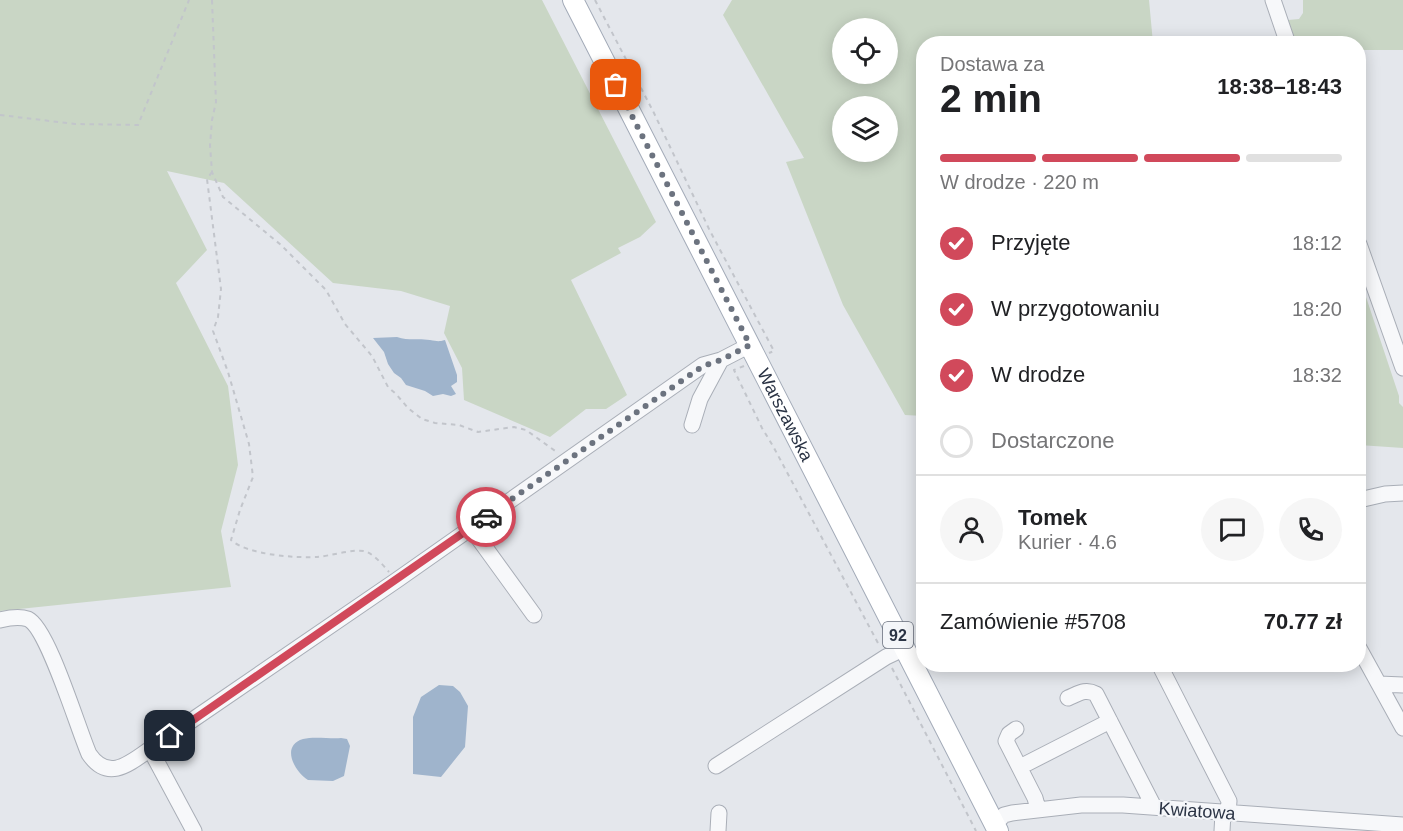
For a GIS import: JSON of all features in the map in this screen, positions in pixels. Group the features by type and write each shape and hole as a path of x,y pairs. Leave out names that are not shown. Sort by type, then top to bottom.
{"main road":[{"name":"Warszawska","path":"573,0 748,355 916,670"},
{"name":"Warszawska","path":"917,672 997,828"}],"street":[{"path":"1273,0 1285,36"},
{"path":"1366,264 1403,368"},
{"path":"0,620 27,618 39,630 52,656 80,733 93,760 106,768 114,769 129,763 150,749 397,580 703,366 748,355"},
{"path":"692,425 700,399 721,360"},
{"path":"1366,498 1403,493"},
{"path":"471,528 534,615"},
{"path":"716,766 886,657 905,648"},
{"path":"1366,661 1403,728"},
{"path":"1163,672 1228,801 1222,831"},
{"path":"1379,684 1403,685"},
{"path":"1068,698 1089,690 1096,693 1154,807"},
{"path":"1020,767 1110,721"},
{"path":"1016,729 1009,734 1006,741 1035,798 1038,809"},
{"path":"150,749 194,831"},
{"name":"Kwiatowa","path":"997,828 1004,815 1038,809 1102,805 1226,813 1330,826 1403,825"},
{"path":"717,831 718,813"}],"path":[{"path":"0,115 75,124 138,125 189,0"},
{"path":"212,0 216,102 210,145 212,172 223,197 281,245 326,290 345,324 372,356 388,387 422,419 478,432 514,427 526,430 566,460"},
{"path":"595,0 710,231 774,351"},
{"path":"212,172 207,179 221,289 218,317 213,331 228,372 249,444 253,477 231,540 251,550 303,557 364,551 374,557 397,580"},
{"path":"748,355 734,370 762,428 886,657 976,831"}],"green space":[{"path":"0,0 542,0 656,222 640,237 618,248 621,253 571,280 627,395 606,409 586,409 550,437 464,400 462,368 444,333 450,306 401,291 333,283 224,183 167,171 207,250 176,283 228,386 238,465 221,531 231,587 0,611"},
{"path":"732,0 1149,0 1152,36 916,36 916,416 905,415 843,305 786,162 804,158 723,15"},
{"path":"1303,0 1403,0 1403,50 1366,50 1366,36 1293,36 1288,20 1299,19 1303,13"},
{"path":"1366,297 1399,396 1399,403 1403,407 1403,448 1366,445"}],"water":[{"path":"373,338 445,340 457,375 457,382 451,386 456,394 433,396 406,385 394,373 384,352"},
{"path":"439,685 453,686 460,692 468,706 465,747 441,777 413,774 413,717 421,697"},
{"path":"307,738 347,739 350,746 344,776 333,781 308,780 298,771 291,753 296,742"}],"way so far":[{"path":"486,517 703,366 721,360 750,345 616,85"}],"route":[{"path":"170,736 486,517"}]}
